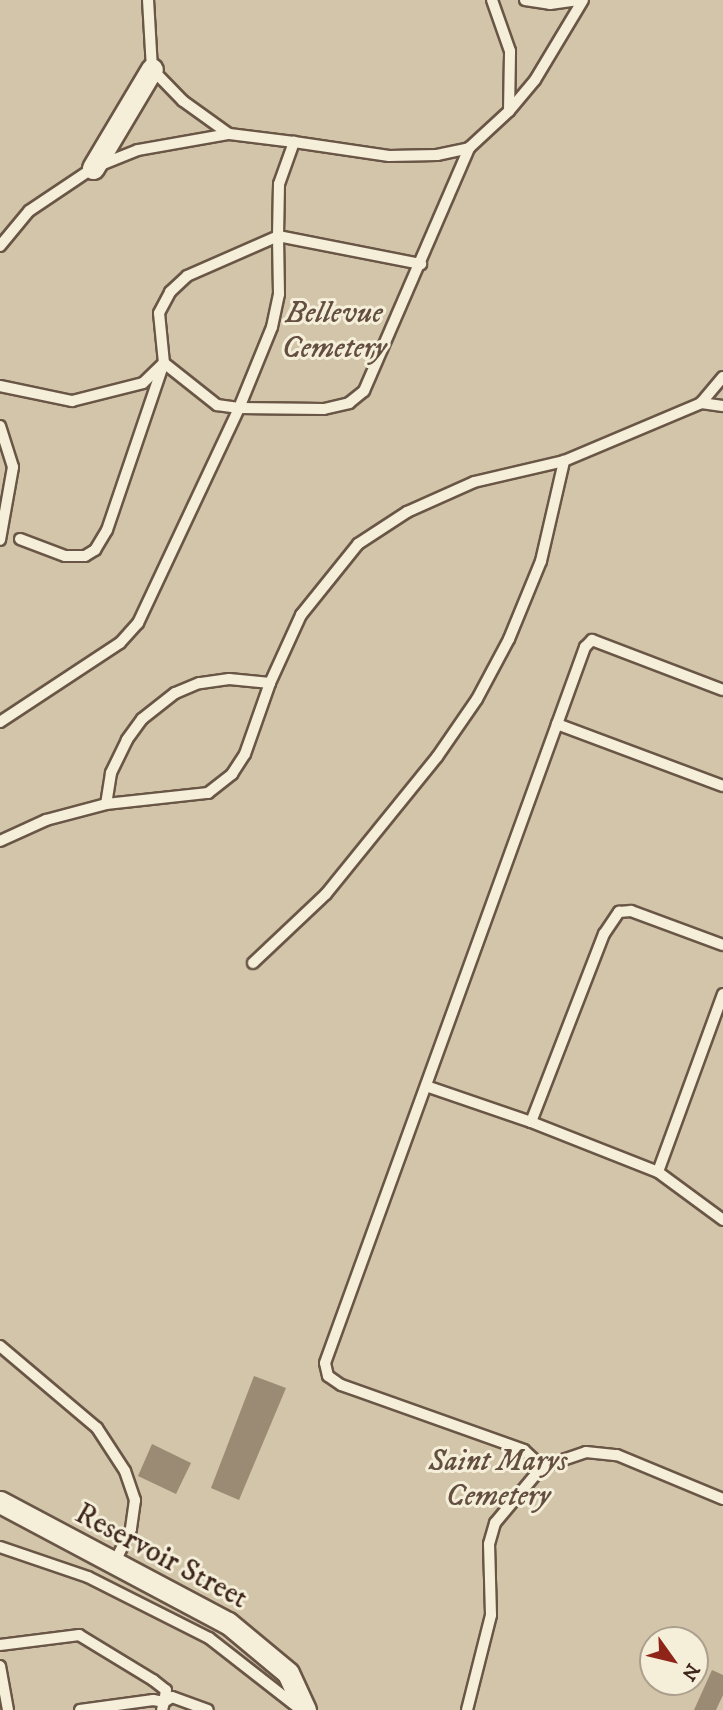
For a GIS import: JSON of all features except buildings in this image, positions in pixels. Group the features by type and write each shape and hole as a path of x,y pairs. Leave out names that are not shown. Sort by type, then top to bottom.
{"street":[{"path":"93,168 152,69"},
{"name":"Reservoir Street","path":"0,1502 114,1565 228,1623 288,1673 303,1710"}],"lane":[{"path":"148,0 152,69 183,100 229,134"},
{"path":"492,0 510,51 509,111"},
{"path":"526,0 550,4 578,0"},
{"path":"164,363 217,405 240,408 324,409 349,403 376,372 469,148 509,111 535,80 583,0"},
{"path":"0,246 29,211 93,168 138,150 229,134 389,156 437,155 469,148"},
{"path":"0,722 120,643 138,623 240,408 272,327 279,294 279,184 294,142"},
{"path":"20,539 65,556 85,556 94,551 107,530 164,363 159,313 170,292 187,276 278,236 421,264"},
{"path":"0,386 72,401 143,383 164,363"},
{"path":"0,841 46,820 106,804 208,793 232,774 245,754 270,683 301,615 358,544 407,512 474,482 564,461 701,403 723,377"},
{"path":"701,403 723,406"},
{"path":"0,426 13,467 0,540"},
{"path":"253,963 326,894 438,757 477,699 509,639 541,561 564,461"},
{"path":"542,1467 524,1450 328,1376 325,1363 573,674 592,640 723,690"},
{"path":"106,804 111,773 127,740 142,719 175,693 199,683 229,679 270,683"},
{"path":"557,724 723,786"},
{"path":"531,1122 604,934 619,912 631,911 723,945"},
{"path":"658,1172 723,994"},
{"path":"426,1086 531,1122 658,1172 723,1220"},
{"path":"0,1346 97,1429 125,1471 135,1500 131,1528 114,1565"},
{"path":"467,1710 492,1615 489,1544 495,1523 542,1467 586,1452 617,1455 723,1499"},
{"path":"0,1547 88,1577 209,1638 303,1710"},
{"path":"0,1645 79,1635 166,1690 163,1706"},
{"path":"0,1666 8,1710"},
{"path":"80,1710 163,1706 172,1697 208,1710"}],"green space":[{"name":"Bellevue Cemetery","path":"0,0 723,0 723,1710 0,1710"}],"park label":[{"name":"Saint Marys Cemetery","path":"498,1479"}]}
